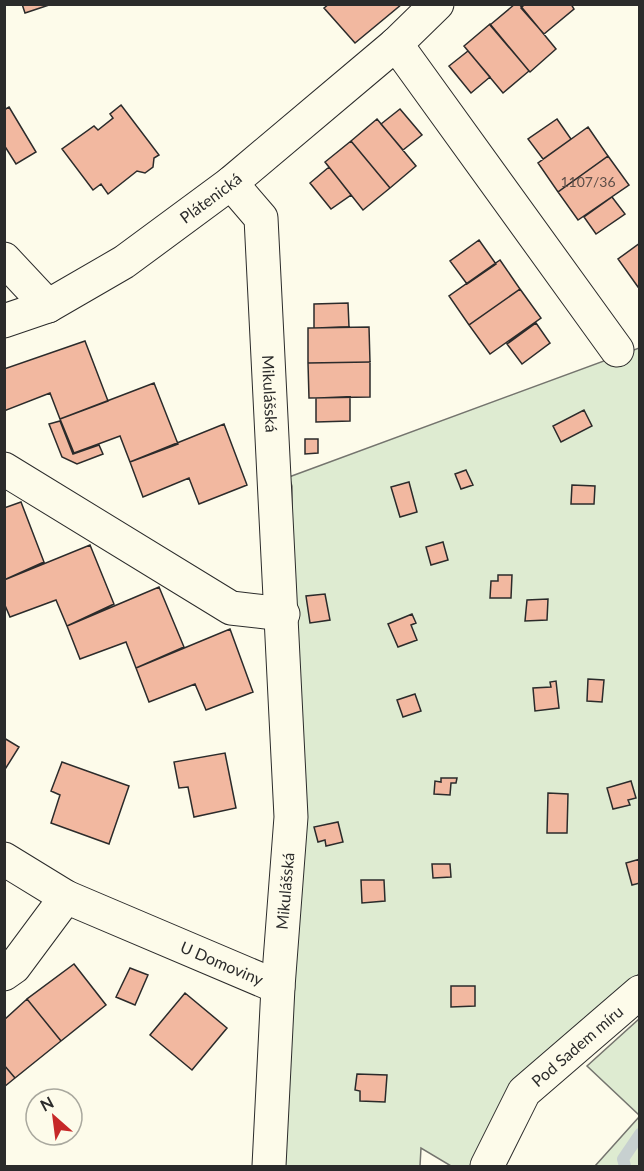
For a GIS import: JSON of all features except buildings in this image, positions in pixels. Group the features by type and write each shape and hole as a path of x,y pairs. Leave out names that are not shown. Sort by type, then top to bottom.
{"street":[{"name":"Plátenická","path":"4,321 48,306 124,262 231,183 396,44 437,4"},
{"path":"396,44 616,350"},
{"name":"Mikulášská","path":"231,183 261,218 283,614 291,817 278,987"},
{"path":"4,259 48,306"},
{"path":"4,469 231,608 283,614"},
{"name":"U Domoviny","path":"4,859 66,897 278,987 269,1167"},
{"path":"4,974 14,967 66,897"},
{"name":"Pod Sadem míru","path":"487,1167 524,1092 639,992"}],"green space":[{"path":"639,348 639,974 554,1046 482,1166 451,1166 421,1148 420,1166 279,1166 291,1048 292,486 289,477"},
{"path":"639,1019 639,1115 587,1066"},
{"path":"639,1117 639,1166 595,1166"}],"waterway":[{"path":"625,1166 623,1159 640,1134"}]}
